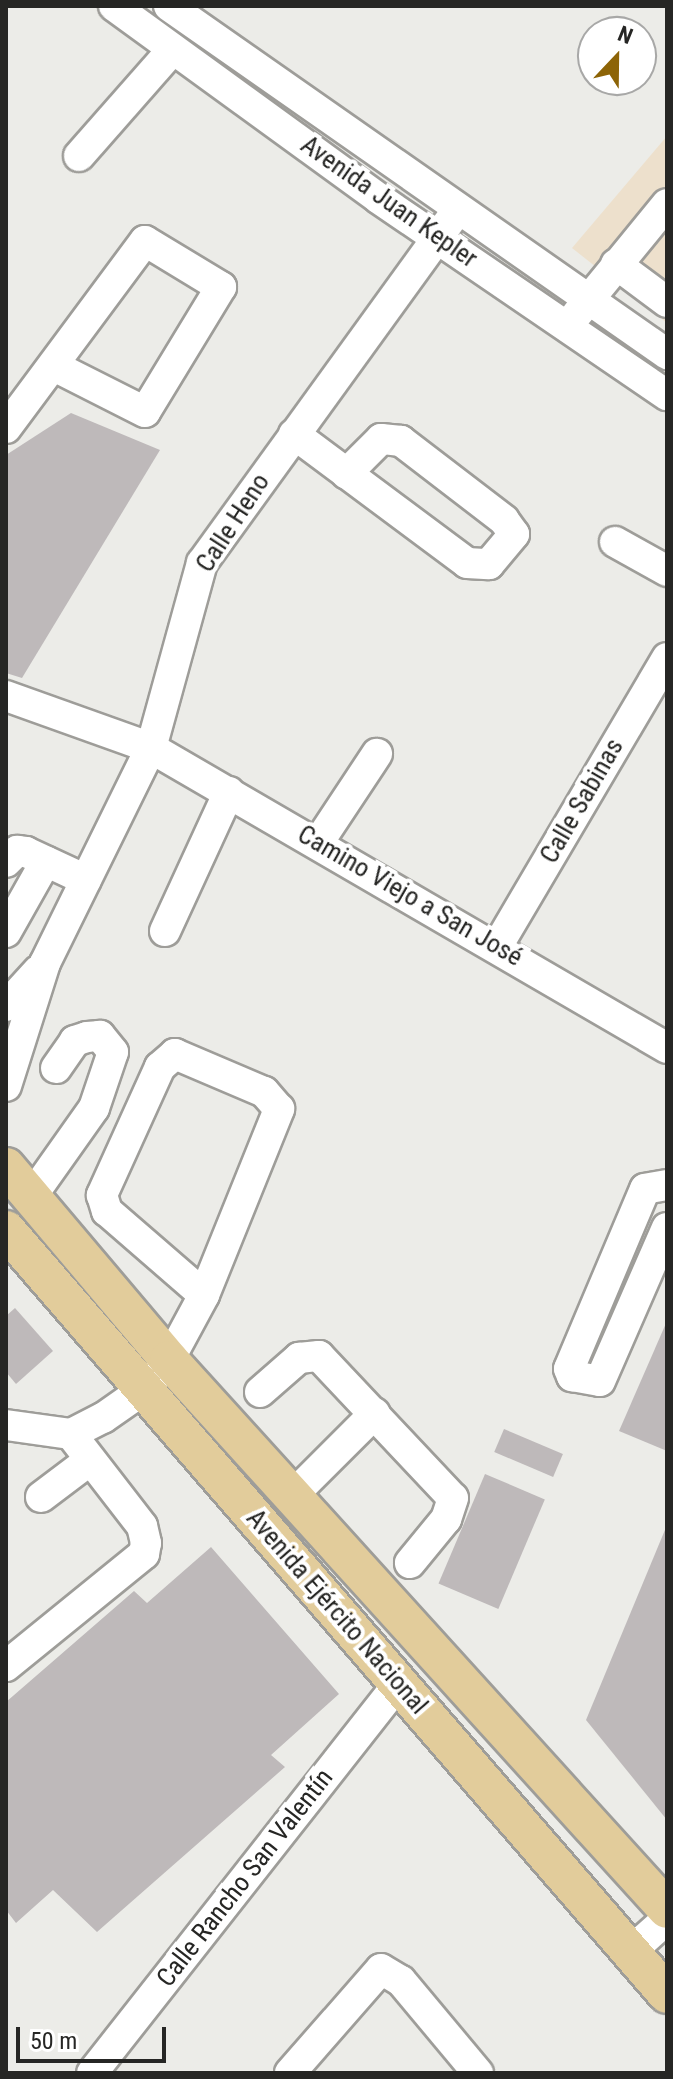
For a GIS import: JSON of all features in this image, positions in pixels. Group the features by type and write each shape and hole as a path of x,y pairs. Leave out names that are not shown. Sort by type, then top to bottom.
{"main road":[{"name":"Avenida Ejército Nacional","path":"6,1167 169,1360 667,1909"},
{"name":"Avenida Ejército Nacional","path":"6,1230 667,1994"}],"street":[{"name":"Avenida Juan Kepler","path":"114,6 667,395"},
{"name":"Avenida Juan Kepler","path":"169,6 667,354"},
{"path":"79,156 173,49"},
{"path":"568,325 667,204"},
{"name":"Calle Heno","path":"6,1086 45,963 151,748 202,563 458,209"},
{"path":"6,428 56,367 145,241 221,287 145,412 56,367"},
{"path":"616,264 667,302"},
{"path":"294,434 346,474 467,563 489,564 514,534 504,520 401,441 381,439 346,474"},
{"path":"615,542 667,571"},
{"name":"Calle Sabinas","path":"498,945 667,658"},
{"name":"Camino Viejo a San José","path":"6,696 151,748 498,945 667,1048"},
{"path":"318,843 377,754"},
{"path":"165,931 229,792"},
{"path":"6,862 17,851 86,880"},
{"path":"6,932 46,861"},
{"name":"Calle Heno","path":"6,1006 45,963"},
{"path":"31,1197 94,1108 113,1052 100,1036 87,1037 56,1068"},
{"path":"7,1424 71,1434 143,1390 169,1360 204,1295 279,1109 264,1092 175,1054 160,1067 102,1195 107,1211 204,1295"},
{"path":"667,1185 645,1189 569,1369 572,1376 600,1381 667,1228"},
{"path":"260,1392 293,1363 313,1354 375,1413 453,1498 446,1519 410,1563"},
{"path":"292,1496 375,1413"},
{"path":"6,1666 144,1554 142,1526 71,1434"},
{"path":"41,1497 90,1460"},
{"name":"Calle Rancho San Valentín","path":"92,2073 399,1683"},
{"path":"630,1952 667,1919"},
{"path":"290,2073 377,1970 401,1981 478,2073"}],"shaded area":[{"path":"667,136 667,323 572,248"}],"building":[{"path":"71,413 160,450 22,678 6,673 6,455"},
{"path":"15,1308 53,1351 16,1384 6,1372 6,1316"},
{"path":"667,1321 667,1451 619,1431"},
{"path":"504,1429 563,1454 553,1477 494,1452"},
{"path":"485,1474 545,1499 498,1609 439,1584"},
{"path":"667,1525 667,1820 586,1720"},
{"path":"211,1547 339,1694 271,1755 285,1767 97,1932 53,1890 16,1923 6,1910 6,1702 134,1591 147,1603"}]}
